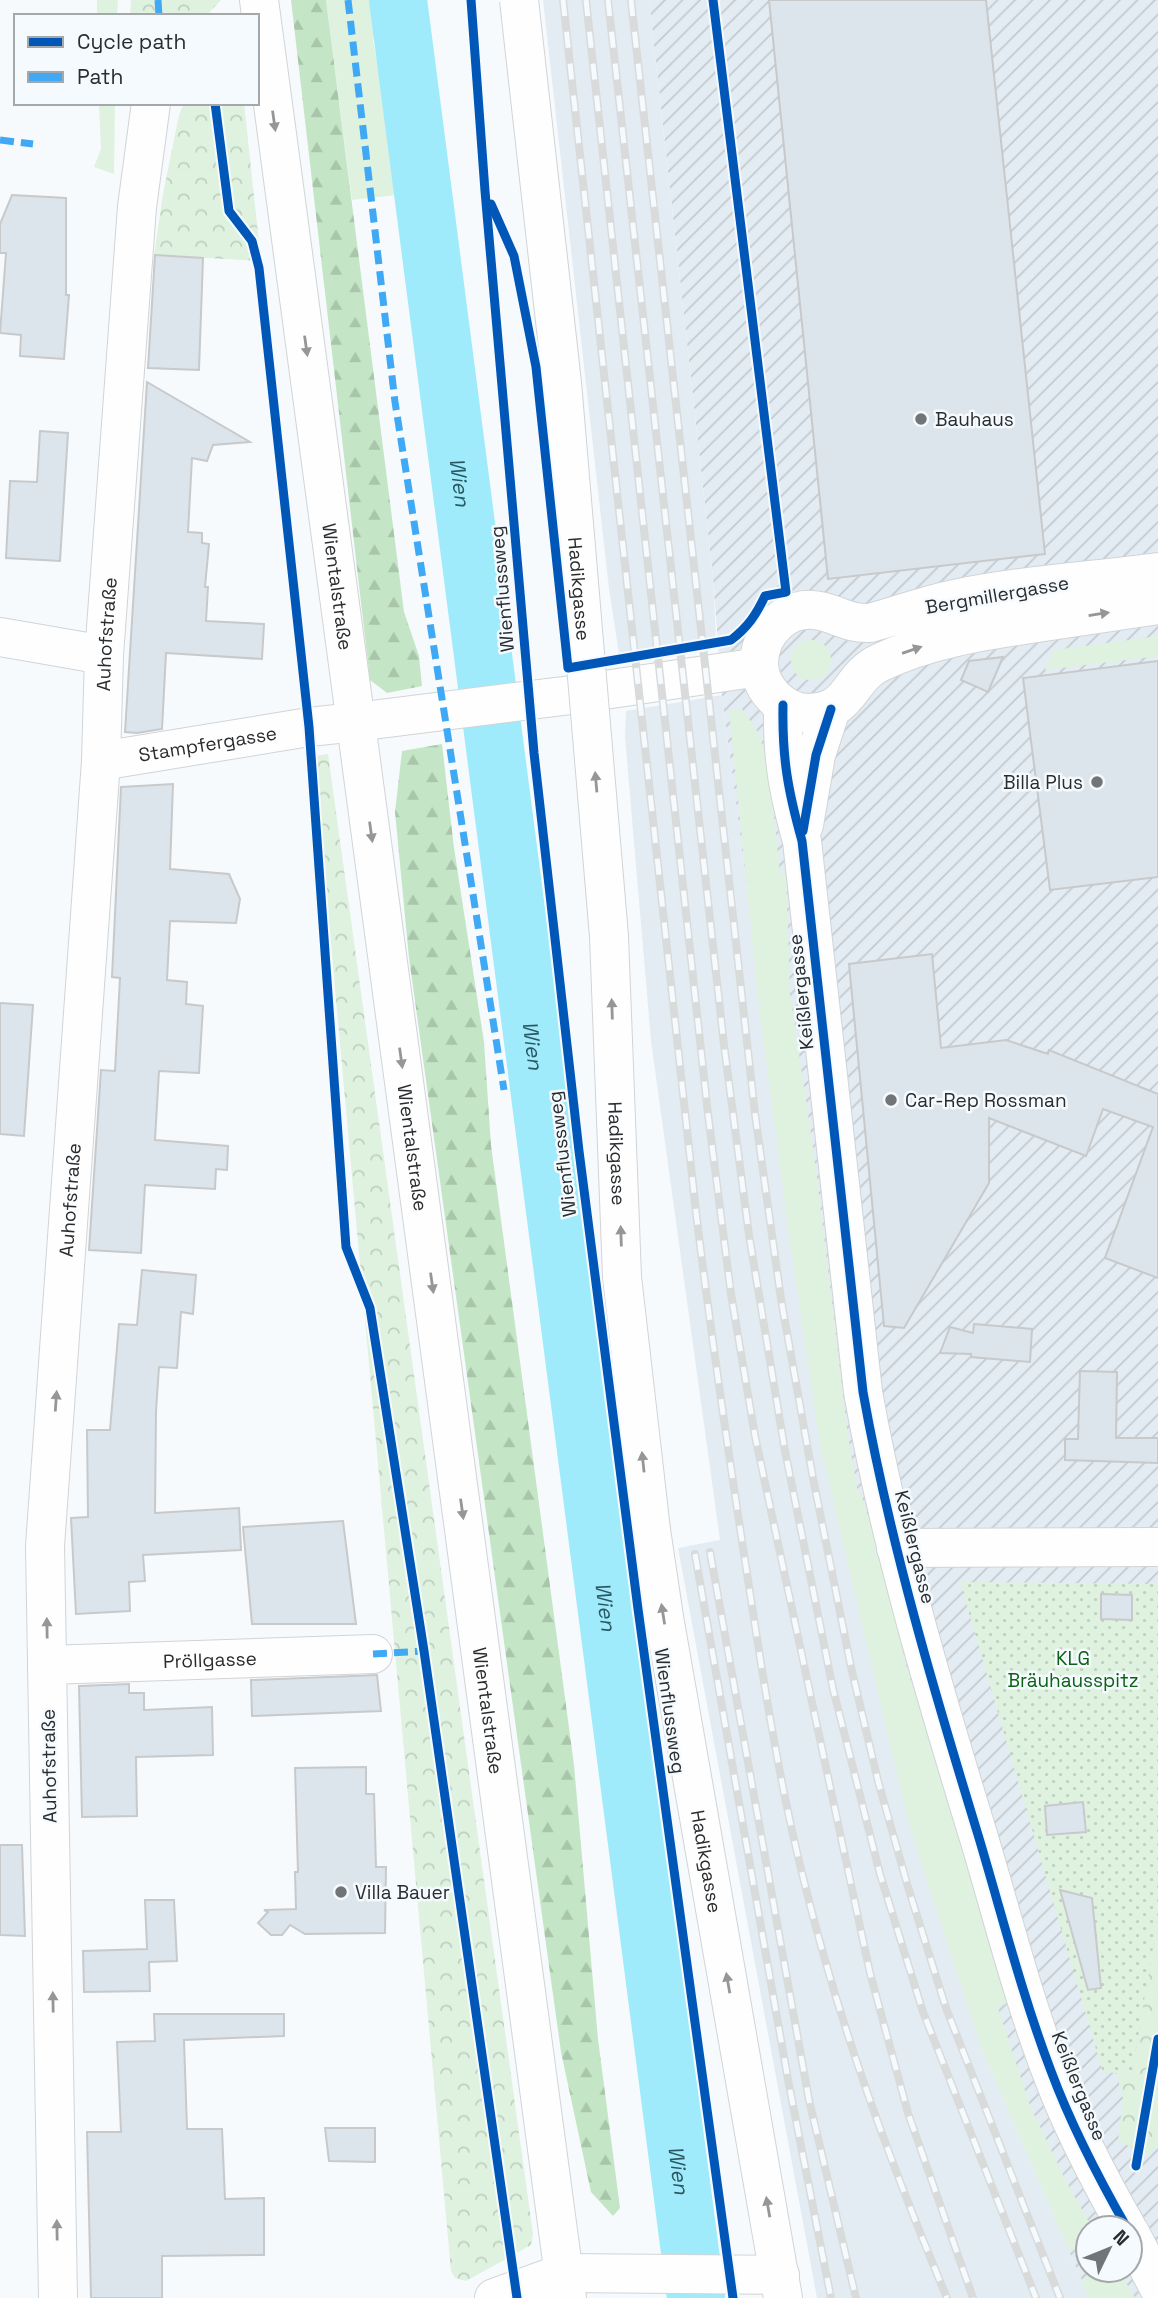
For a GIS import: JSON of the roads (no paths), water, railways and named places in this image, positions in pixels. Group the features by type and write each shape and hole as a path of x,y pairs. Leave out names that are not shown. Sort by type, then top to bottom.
{"main road":[{"name":"Wientalstraße","path":"259,0 261,51 374,720 576,2282"},
{"name":"Hadikgasse","path":"519,0 563,397 609,936 622,1277 651,1530 668,1645 773,2282"},
{"name":"Auhofstraße","path":"58,2298 46,1546 101,761 104,655 137,207 150,105"},
{"name":"Bergmillergasse","path":"759,667 760,649 767,632 780,619 797,611 819,610 858,623 870,623 982,594 1158,572"},
{"name":"Bergmillergasse","path":"831,709 849,696 866,670 890,658 951,638 1158,605"},
{"path":"839,618 854,634 858,644 861,654 860,676"},
{"path":"0,637 104,655"},
{"name":"Stampfergasse","path":"101,761 309,727 565,696 759,667"},
{"path":"759,667 763,682 771,695 783,705 807,713 831,709"},
{"name":"Keißlergasse","path":"783,705 782,749 789,793 802,841 863,1392 896,1548 953,1753 1041,2044 1060,2095 1085,2149 1120,2214"},
{"name":"Keißlergasse","path":"802,841 817,755 831,709"},
{"path":"896,1548 1158,1547"},
{"name":"Pröllgasse","path":"47,1665 373,1654"},
{"name":"Keißlergasse","path":"1144,2259 1158,2286"},
{"path":"494,2298 576,2282 773,2282"}],"waterway":[{"name":"Wien","path":"398,0 696,2298"}],"railway":[{"path":"563,0 696,1212 727,1442 765,1690 793,1837 848,2036 885,2141 947,2298"},
{"path":"586,0 708,1114 731,1294 755,1436 870,1973 908,2113 973,2298"},
{"path":"608,0 724,1045 749,1235 785,1451 833,1689 880,1874 923,2012 1036,2298"},
{"path":"631,0 755,1114 781,1299 813,1478 851,1667 878,1781 908,1887 946,2008 1060,2298"},
{"path":"710,1552 809,2100 856,2298"},
{"path":"695,1554 789,2085 831,2298"}],"place":[{"name":"Bauhaus","path":"921,419"},
{"name":"Billa Plus","path":"1097,782"},
{"name":"Car-Rep Rossman","path":"891,1100"},
{"name":"Villa Bauer","path":"341,1892"}],"park label":[{"name":"KLG Bräuhausspitz","path":"1073,1669"}]}
